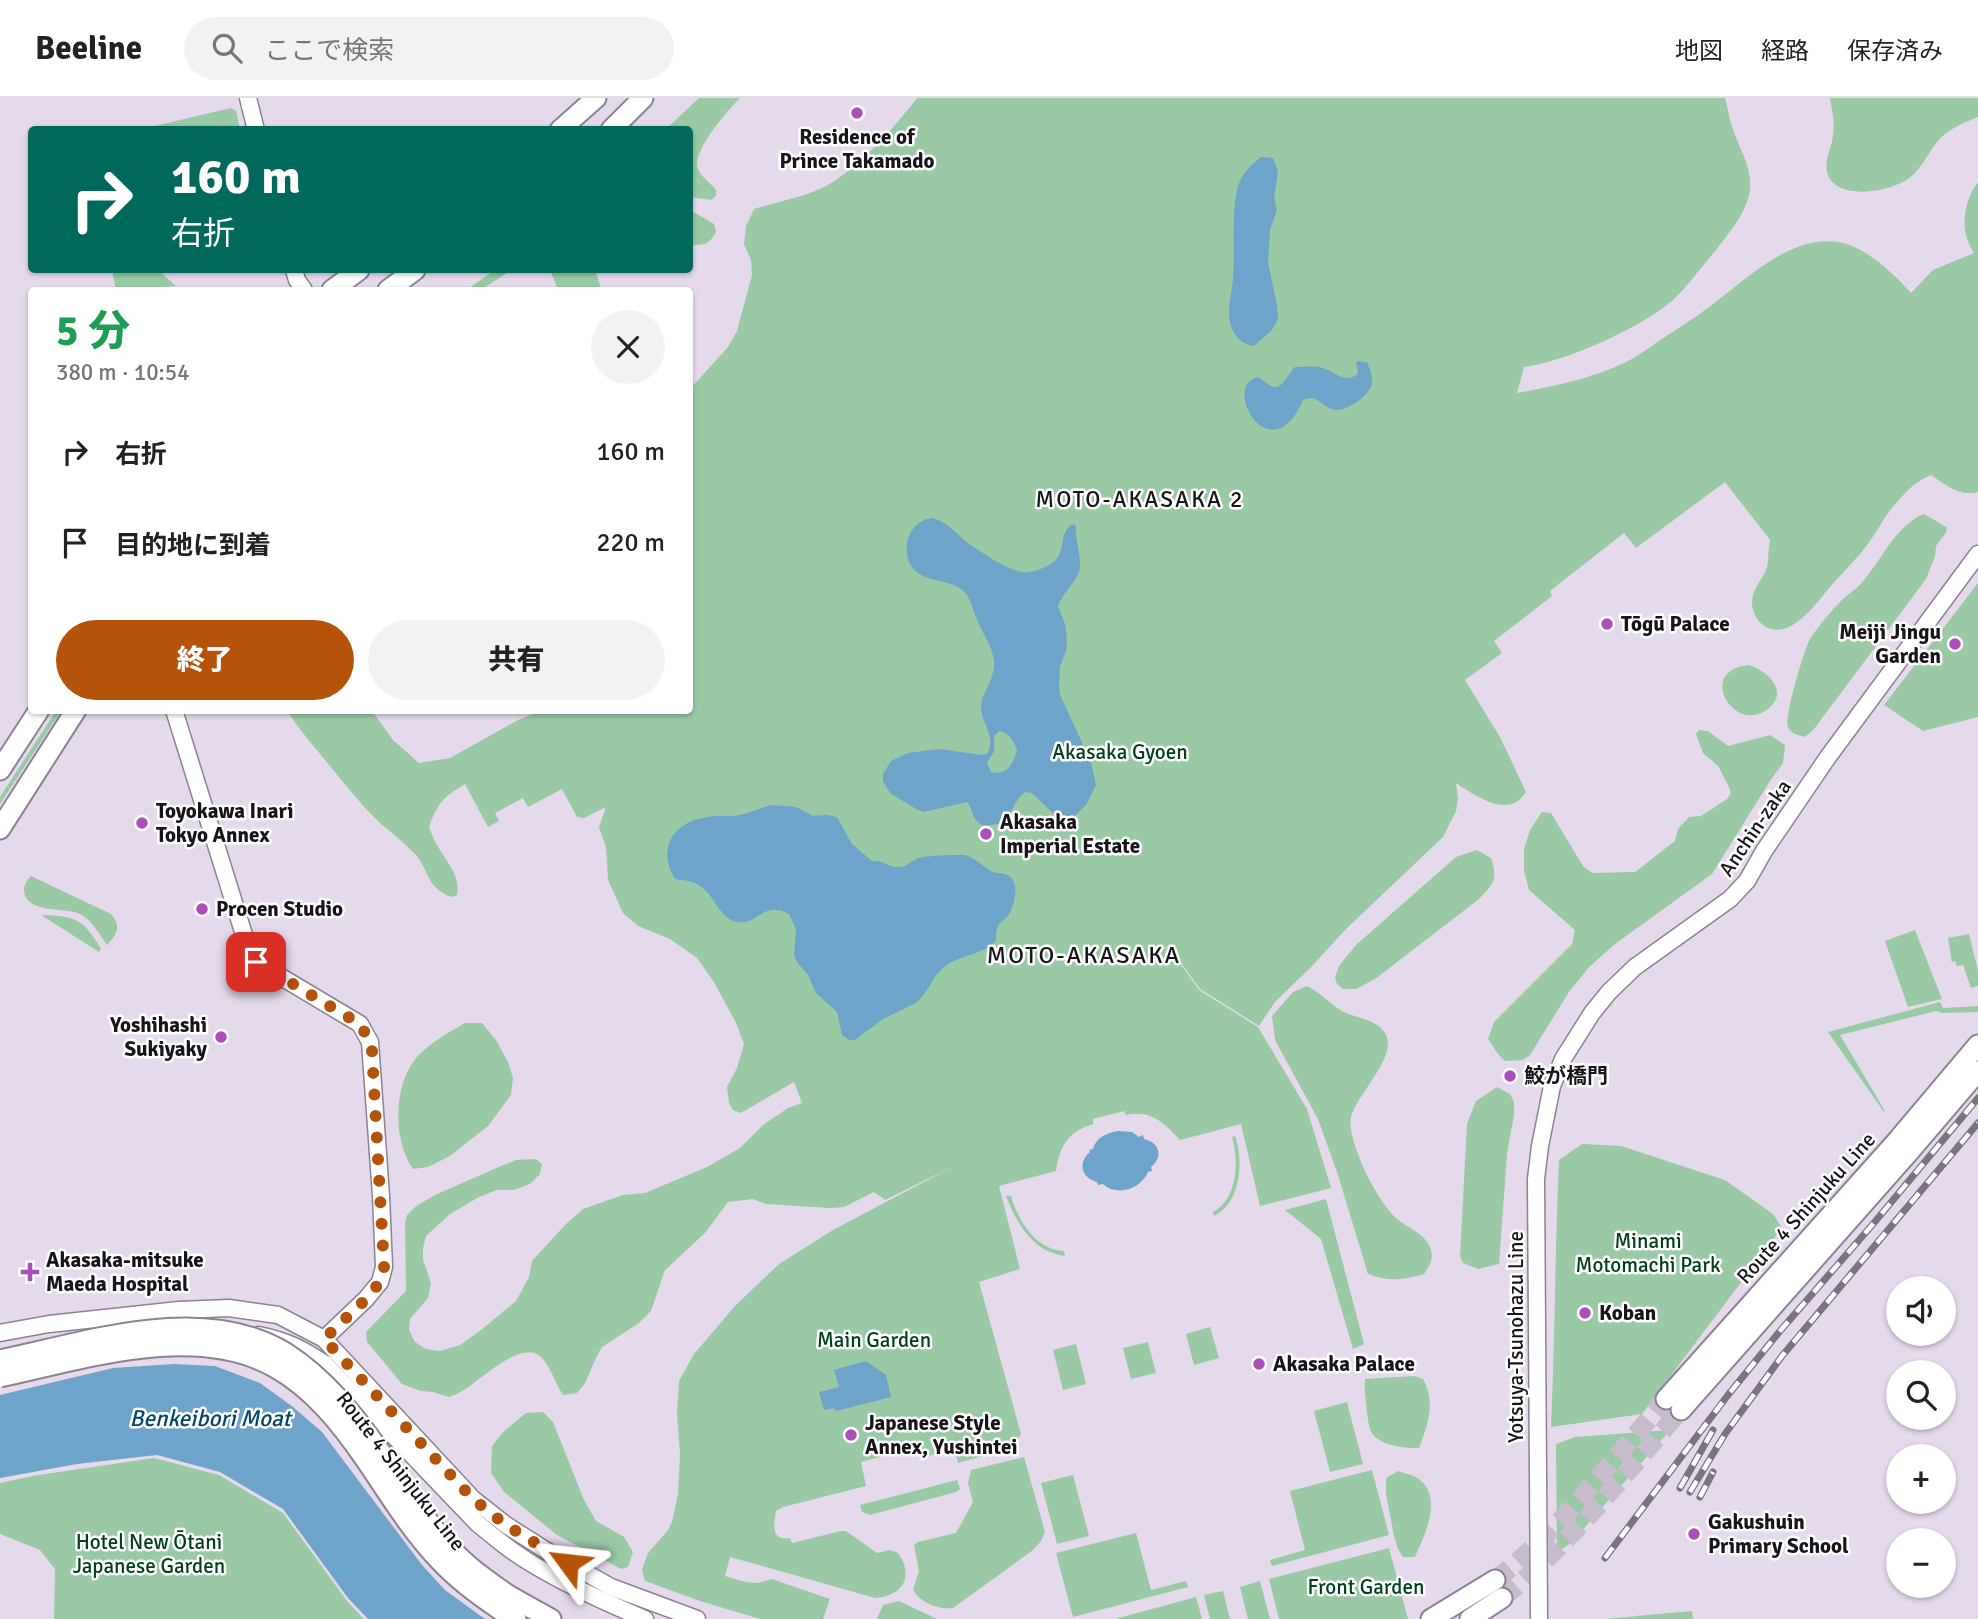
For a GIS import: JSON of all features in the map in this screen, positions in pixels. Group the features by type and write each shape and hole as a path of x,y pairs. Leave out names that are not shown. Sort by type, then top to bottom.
{"highway":[{"path":"564,126 596,98"},
{"path":"615,126 643,98"},
{"path":"336,287 355,273"},
{"path":"392,287 411,273"},
{"path":"0,770 35,714"},
{"path":"0,830 73,714"},
{"name":"Route 4 Shinjuku Line","path":"1978,1045 1674,1405 1918,1142 1978,1071"},
{"name":"Route 4 Shinjuku Line","path":"0,1363 125,1334 172,1328 218,1331 247,1336 271,1345 295,1359 329,1389 361,1426 422,1513 508,1608"},
{"name":"Route 4 Shinjuku Line","path":"0,1377 150,1347 203,1347 241,1353 261,1361 295,1381 333,1416 424,1542 458,1579 508,1608 551,1619"},
{"path":"1431,1619 1499,1589 1470,1619"}],"main road":[{"path":"248,98 255,126"},
{"name":"Anchin-zaka","path":"1563,1059 1592,1013 1609,992 1635,967 1730,899 1747,881 1828,757 1978,554"},
{"path":"175,714 250,954 256,962 360,1024 370,1042 384,1267 380,1282 366,1299 324,1339"},
{"name":"Yotsuya-Tsunohazu Line","path":"1539,1619 1536,1179 1550,1098 1563,1059"},
{"path":"0,1333 49,1324 179,1310 229,1308 278,1315 324,1339 473,1499 506,1525 611,1587 697,1619"},
{"path":"49,1324 54,1350"},
{"path":"0,1363 122,1336 168,1331 221,1329 246,1331 279,1339 301,1348 325,1364 477,1523 503,1544 573,1587 646,1619"}],"green space":[{"path":"699,98 740,98 705,142 697,162 699,172 716,190 716,196 711,200 693,197 693,126 669,126"},
{"name":"Akasaka Imperial Estate","path":"917,98 1725,98 1750,181 1745,206 1732,229 1685,288 1660,310 1603,342 1560,358 1524,367 1517,393 1585,378 1628,361 1703,312 1768,262 1802,246 1838,242 1858,249 1887,269 1911,293 1933,270 1974,253 1966,236 1965,217 1969,199 1978,182 1978,492 1959,491 1931,475 1917,483 1893,506 1871,540 1810,610 1801,619 1783,629 1763,625 1755,615 1752,597 1767,567 1770,540 1725,482 1636,548 1624,533 1550,591 1552,596 1494,641 1502,653 1465,680 1500,737 1526,792 1519,800 1502,805 1492,803 1456,783 1456,811 1443,837 1346,929 1275,1002 1259,1026 1200,989 1169,946 1155,953 1169,947 1199,990 1258,1027 1307,1109 1331,1188 1260,1206 1241,1124 1180,1140 1156,1119 1143,1114 1126,1115 1124,1111 1093,1119 1093,1124 1071,1136 1060,1154 1056,1171 999,1186 1020,1269 979,1282 1021,1434 1013,1448 958,1463 955,1449 925,1457 921,1446 861,1462 866,1486 776,1511 775,1531 779,1537 790,1538 792,1543 846,1531 877,1553 890,1550 898,1553 903,1562 905,1577 899,1589 875,1598 730,1557 725,1576 758,1583 772,1579 830,1599 823,1619 760,1619 645,1581 642,1570 648,1553 668,1530 678,1494 679,1381 694,1354 735,1306 779,1264 833,1230 954,1166 885,1200 874,1192 844,1207 766,1204 753,1199 728,1202 705,1233 665,1270 651,1311 639,1323 602,1347 585,1383 577,1393 563,1395 544,1361 533,1353 513,1356 464,1390 449,1397 402,1384 367,1342 366,1332 406,1291 405,1222 407,1215 416,1206 516,1160 536,1159 542,1164 540,1174 530,1184 514,1190 497,1190 479,1197 450,1214 426,1236 423,1260 431,1283 428,1298 410,1319 409,1330 415,1342 426,1349 440,1351 460,1345 516,1301 529,1277 532,1261 583,1209 623,1195 645,1193 707,1167 740,1148 763,1125 788,1108 802,1103 794,1082 741,1113 733,1110 729,1103 727,1087 737,1068 744,1044 736,1023 714,982 697,958 670,939 638,926 623,913 608,880 606,847 599,827 606,807 584,818 577,817 562,789 528,807 523,798 495,813 499,821 488,827 465,784 442,802 429,827 457,881 457,895 451,897 436,888 414,853 363,805 289,714 374,714 393,740 419,763 450,758 533,714 693,714 693,386 728,347 737,331 752,275 751,260 744,244 746,226 754,209 797,197 835,181 886,135"},
{"path":"1830,98 1978,98 1978,117 1946,133 1909,179 1884,189 1850,191 1832,181 1827,172 1834,130"},
{"path":"231,108 236,111 239,126 154,126"},
{"path":"693,212 714,224 716,232 706,243 693,245"},
{"path":"113,273 161,273 176,286 161,287 115,287"},
{"path":"491,273 507,273 485,287 470,287"},
{"path":"551,273 596,273 600,285 600,287 557,287"},
{"path":"1924,514 1946,527 1947,531 1936,546 1926,579 1814,729 1805,737 1793,733 1788,727 1789,710 1810,639 1844,598 1862,583 1898,533"},
{"name":"Meiji Jingu Garden","path":"1978,583 1978,717 1923,731 1884,705"},
{"path":"1749,665 1770,678 1777,691 1773,704 1765,711 1753,715 1732,707 1725,698 1722,687 1725,677 1733,669"},
{"path":"54,714 59,714 0,804 0,797"},
{"path":"1699,730 1708,731 1728,746 1770,735 1785,745 1783,763 1712,874 1615,944 1589,967 1569,992 1530,1055 1523,1060 1505,1061 1488,1039 1494,1022 1572,944 1575,930 1529,890 1524,870 1524,849 1530,830 1542,812 1551,813 1583,866 1592,873 1635,872 1675,841 1678,829 1689,817 1701,816 1727,799 1731,793 1718,766 1703,753 1696,734"},
{"path":"1477,850 1491,858 1494,871 1491,885 1479,899 1375,979 1356,989 1343,989 1337,984 1335,977 1339,966 1356,945 1456,857"},
{"path":"31,876 111,914 117,930 107,945 82,915 32,904 24,891"},
{"path":"41,915 77,921 89,931 101,949 99,952"},
{"path":"1915,930 1942,999 1908,1007 1885,941"},
{"path":"1969,934 1978,971 1978,986 1971,988 1963,965 1957,966 1955,961 1952,962 1948,938"},
{"path":"1307,986 1342,1011 1377,1025 1387,1037 1384,1060 1354,1108 1351,1131 1365,1170 1385,1205 1396,1218 1421,1235 1429,1244 1431,1260 1424,1274 1396,1279 1368,1274 1318,1119 1275,1040 1272,1016 1293,992"},
{"path":"1940,1002 1943,1008 1978,1006 1978,1012 1936,1011 1840,1035 1884,1112 1828,1032"},
{"path":"465,1023 482,1023 496,1040 513,1078 511,1095 488,1126 450,1156 428,1167 413,1169 401,1143 399,1127 398,1111 404,1080 410,1066 424,1050"},
{"path":"1497,1087 1510,1094 1514,1102 1507,1154 1499,1264 1478,1269 1463,1263 1460,1256 1467,1124 1476,1101"},
{"path":"1235,1136 1239,1157 1238,1181 1230,1202 1214,1216 1213,1212 1221,1206 1232,1189 1236,1157 1232,1137"},
{"name":"Minami Motomachi Park","path":"1582,1144 1621,1146 1725,1180 1773,1214 1782,1228 1642,1414 1551,1427 1559,1160"},
{"path":"1006,1196 1011,1196 1023,1224 1037,1240 1045,1246 1064,1251 1065,1256 1035,1243 1015,1217"},
{"path":"1326,1199 1364,1344 1353,1349 1321,1239 1285,1210"},
{"path":"1210,1327 1219,1358 1194,1365 1186,1334"},
{"path":"1148,1342 1156,1373 1131,1379 1123,1348"},
{"path":"1076,1344 1086,1384 1063,1390 1053,1350"},
{"path":"1414,1376 1423,1379 1430,1405 1428,1422 1419,1448 1398,1446 1378,1439 1369,1427 1365,1379"},
{"path":"1347,1402 1363,1464 1330,1472 1314,1411"},
{"path":"543,1412 553,1422 584,1500 596,1521 624,1537 633,1552 628,1567 621,1569 557,1535 504,1492 491,1473 492,1446 503,1432 526,1413"},
{"path":"1670,1430 1571,1543 1557,1552 1556,1444 1575,1437"},
{"path":"1024,1457 1045,1532 1041,1541 1033,1550 953,1608 942,1608 925,1602 913,1590 919,1571 914,1545 956,1533 973,1502 968,1483 971,1470"},
{"name":"Hotel New Ōtani Japanese Garden","path":"154,1458 219,1475 283,1513 347,1601 364,1619 54,1619 55,1569 40,1550 0,1534 0,1483"},
{"name":"Front Garden","path":"1372,1470 1389,1535 1272,1566 1270,1560 1305,1550 1290,1491"},
{"path":"1398,1471 1414,1476 1424,1483 1431,1503 1428,1526 1415,1557 1403,1557 1394,1536 1386,1494 1386,1478"},
{"path":"1073,1475 1089,1536 1057,1544 1041,1483"},
{"path":"957,1480 960,1489 956,1492 870,1515 862,1512 860,1505"},
{"path":"1136,1533 1151,1590 1186,1581 1188,1587 1073,1617 1056,1553"},
{"name":"Front Garden","path":"1389,1548 1408,1619 1279,1619 1269,1579"},
{"name":"Front Garden","path":"1260,1581 1270,1619 1248,1619 1240,1587"},
{"path":"1223,1591 1230,1619 1210,1619 1204,1595"},
{"path":"1196,1597 1202,1619 1115,1619"},
{"path":"899,1601 937,1619 877,1619 883,1605"},
{"path":"1692,1611 1693,1619 1604,1619"}],"water":[{"path":"1261,157 1273,158 1278,172 1274,198 1277,210 1270,230 1268,262 1278,319 1272,330 1254,346 1246,344 1235,334 1229,308 1238,186 1250,166"},
{"path":"1358,361 1367,362 1372,384 1366,394 1343,409 1332,409 1308,398 1303,400 1290,421 1277,429 1265,428 1254,420 1247,408 1244,395 1248,383 1258,377 1277,387 1295,367 1319,367 1347,378 1357,375"},
{"path":"931,518 941,521 988,557 1023,572 1046,567 1053,562 1060,553 1067,530 1074,524 1076,527 1079,572 1058,606 1065,624 1067,641 1060,666 1059,685 1060,695 1091,762 1096,785 1086,805 1068,822 1063,823 1032,793 1025,792 1007,818 997,824 980,824 974,818 967,802 924,812 890,793 883,781 883,774 891,761 908,753 939,749 982,755 988,753 990,746 981,707 993,673 993,655 967,594 955,586 920,574 910,564 907,557 909,535 924,520","holes":["999,731 1011,738 1017,751 1005,771 997,773 991,772 987,763 994,751 994,736"]},
{"path":"772,805 796,807 813,816 837,817 852,844 872,861 899,867 923,857 965,855 993,872 1007,875 1015,884 1014,902 1010,913 998,926 996,941 984,950 950,963 939,972 916,1003 883,1019 855,1040 849,1040 842,1035 837,1012 816,993 808,975 797,962 794,955 796,929 789,914 773,910 744,922 731,920 721,912 706,891 695,883 675,879 670,868 668,847 678,830 686,824 711,816 740,815"},
{"path":"1132,1132 1139,1137 1143,1135 1144,1139 1153,1143 1158,1150 1152,1171 1134,1187 1122,1190 1098,1185 1083,1170 1089,1150 1106,1134"},
{"path":"866,1361 886,1375 891,1397 836,1411 834,1408 824,1410 819,1392 839,1387 834,1370"},
{"name":"Benkeibori Moat","path":"174,1364 215,1366 260,1383 293,1407 322,1432 422,1565 445,1590 485,1619 368,1619 348,1598 283,1509 220,1472 157,1455 77,1464 0,1478 0,1395 113,1368"}],"tunnel":[{"path":"1495,1580 1563,1517 1666,1399"},
{"path":"1502,1598 1573,1532 1681,1410"}],"railway":[{"path":"1605,1558 1728,1395 1978,1098"},
{"path":"1690,1492 1725,1434 1782,1356 1978,1123"},
{"path":"1680,1488 1713,1430"},
{"path":"1700,1497 1713,1472"}],"place":[{"name":"Residence of Prince Takamado","path":"857,113"},
{"name":"Tōgū Palace","path":"1607,624"},
{"name":"Meiji Jingu Garden","path":"1955,644"},
{"name":"Toyokawa Inari Tokyo Annex","path":"142,823"},
{"name":"Akasaka Imperial Estate","path":"986,834"},
{"name":"Procen Studio","path":"202,909"},
{"name":"Yoshihashi Sukiyaky","path":"221,1037"},
{"name":"鮫が橋門","path":"1510,1076"},
{"name":"Akasaka-mitsuke Maeda Hospital","path":"30,1272"},
{"name":"Koban","path":"1585,1313"},
{"name":"Akasaka Palace","path":"1259,1364"},
{"name":"Japanese Style Annex, Yushintei","path":"851,1435"},
{"name":"Gakushuin Primary School","path":"1694,1534"}],"district":[{"name":"MOTO-AKASAKA 2","path":"1140,499"},
{"name":"MOTO-AKASAKA","path":"1084,955"}],"route":[{"path":"256,962 360,1024 372,1051 384,1267 380,1282 366,1299 324,1339 473,1499 506,1525 568,1563"}],"park label":[{"name":"Akasaka Gyoen","path":"1120,752"},
{"name":"Main Garden","path":"874,1340"}]}
